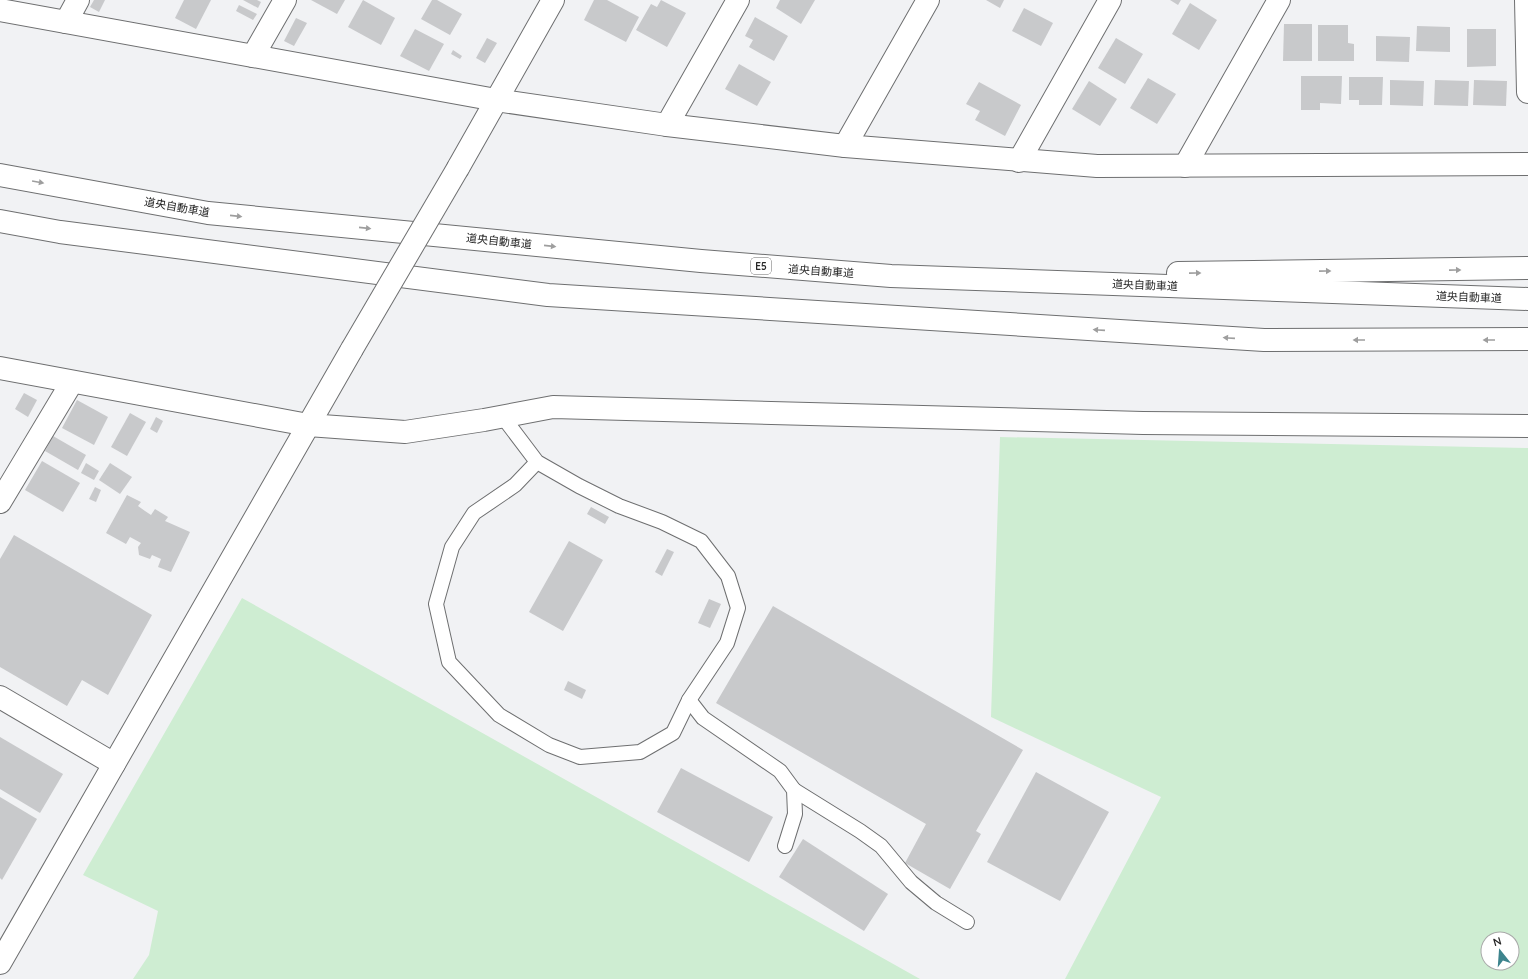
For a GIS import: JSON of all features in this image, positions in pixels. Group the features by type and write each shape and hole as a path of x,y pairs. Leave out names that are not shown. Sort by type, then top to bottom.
{"main road":[{"path":"66,22 78,0"},
{"path":"253,56 285,0"},
{"path":"0,963 308,425 458,168 553,0"},
{"path":"666,124 738,0"},
{"path":"845,146 928,0"},
{"path":"1019,160 1110,0"},
{"path":"1185,166 1279,0"},
{"path":"1526,0 1528,92"},
{"path":"0,10 496,100 666,124 845,146 1097,166 1528,164"},
{"name":"道央自動車道","path":"0,175 208,213 701,261 890,276 1528,299"},
{"path":"0,221 68,233 548,295 1264,340 1528,339"},
{"path":"890,276 1528,268"},
{"path":"0,368 308,425 405,432 553,407 1143,423 1528,426"},
{"path":"0,502 72,382"},
{"path":"0,697 114,764"}],"lane":[{"path":"503,416 537,462 579,486 619,506 662,522 701,541 728,576 738,608 727,643 689,700 673,733 640,752 580,756 549,745 499,715 449,662 436,604 452,547 474,513 515,486 537,462"},
{"path":"689,700 703,718 780,771 794,790 860,831 881,846 911,882 936,903 967,922"},
{"path":"785,846 795,814 794,790"}],"green space":[{"path":"1000,437 1528,448 1528,979 1065,979 1161,797 991,717"},
{"path":"242,598 920,979 133,979 149,955 158,911 83,875"}],"building":[{"path":"94,0 105,0 99,12 90,7"},
{"path":"184,0 211,0 196,29 175,18"},
{"path":"243,0 257,0 261,2 258,8"},
{"path":"311,0 345,0 337,14"},
{"path":"363,0 395,18 381,45 348,27"},
{"path":"432,0 437,0 462,14 450,35 421,19"},
{"path":"594,0 607,0 639,17 626,42 584,20"},
{"path":"661,0 686,13 667,47 636,30 651,4 657,7"},
{"path":"780,0 815,0 801,24 776,8"},
{"path":"986,0 1004,0 1000,8"},
{"path":"1170,0 1181,0 1178,5"},
{"path":"1190,3 1217,20 1199,50 1172,34"},
{"path":"239,5 257,14 253,20 236,11"},
{"path":"1024,8 1053,23 1041,46 1012,31"},
{"path":"755,17 788,36 774,61 749,47 753,40 745,36"},
{"path":"296,18 307,23 294,46 284,41"},
{"path":"1284,24 1312,24 1312,61 1283,61"},
{"path":"1318,25 1348,25 1348,43 1354,44 1354,61 1318,61"},
{"path":"1417,26 1450,27 1450,52 1416,51"},
{"path":"415,29 444,44 429,71 400,56"},
{"path":"1467,29 1496,29 1496,66 1467,67"},
{"path":"1376,36 1410,37 1409,62 1376,61"},
{"path":"487,38 497,43 485,63 476,58"},
{"path":"1116,38 1143,54 1125,84 1098,68"},
{"path":"453,50 462,56 460,59 451,54"},
{"path":"739,64 771,82 757,106 725,89"},
{"path":"1301,76 1342,76 1341,104 1320,103 1320,110 1301,110"},
{"path":"1349,77 1383,77 1382,105 1359,105 1359,100 1349,100"},
{"path":"1148,78 1176,94 1157,124 1130,108"},
{"path":"1390,80 1424,81 1423,106 1390,105"},
{"path":"1435,80 1469,81 1468,106 1434,105"},
{"path":"1474,80 1507,81 1506,106 1473,105"},
{"path":"1089,81 1117,99 1100,126 1072,109"},
{"path":"979,82 1021,105 1005,136 975,120 980,111 966,104"},
{"path":"24,393 37,400 28,417 15,409"},
{"path":"77,400 108,417 94,445 62,428"},
{"path":"130,413 146,422 127,456 111,447"},
{"path":"156,417 163,421 157,433 150,429"},
{"path":"53,436 86,455 78,470 45,451"},
{"path":"42,461 80,483 63,512 25,490"},
{"path":"86,463 99,471 94,480 81,473"},
{"path":"110,463 132,477 120,494 99,480"},
{"path":"95,487 101,490 96,502 89,499"},
{"path":"127,495 141,502 138,506 151,515 155,509 168,517 165,521 190,532 171,572 158,567 161,559 152,555 150,559 139,555 138,547 141,543 130,537 126,544 106,533"},
{"path":"591,507 609,517 605,524 587,514"},
{"path":"14,535 152,615 108,695 82,680 67,706 0,667 0,559"},
{"path":"569,541 603,560 563,631 529,612"},
{"path":"667,549 674,552 662,576 655,572"},
{"path":"709,599 721,604 710,628 698,623"},
{"path":"773,606 1023,750 976,831 981,834 950,889 905,863 926,824 716,703"},
{"path":"568,681 586,690 582,699 564,690"},
{"path":"0,737 63,774 40,813 0,789"},
{"path":"681,768 773,817 749,862 657,812"},
{"path":"1036,772 1109,812 1060,901 987,862"},
{"path":"0,797 37,819 2,880 0,878"},
{"path":"803,839 888,894 864,931 779,877"}]}
